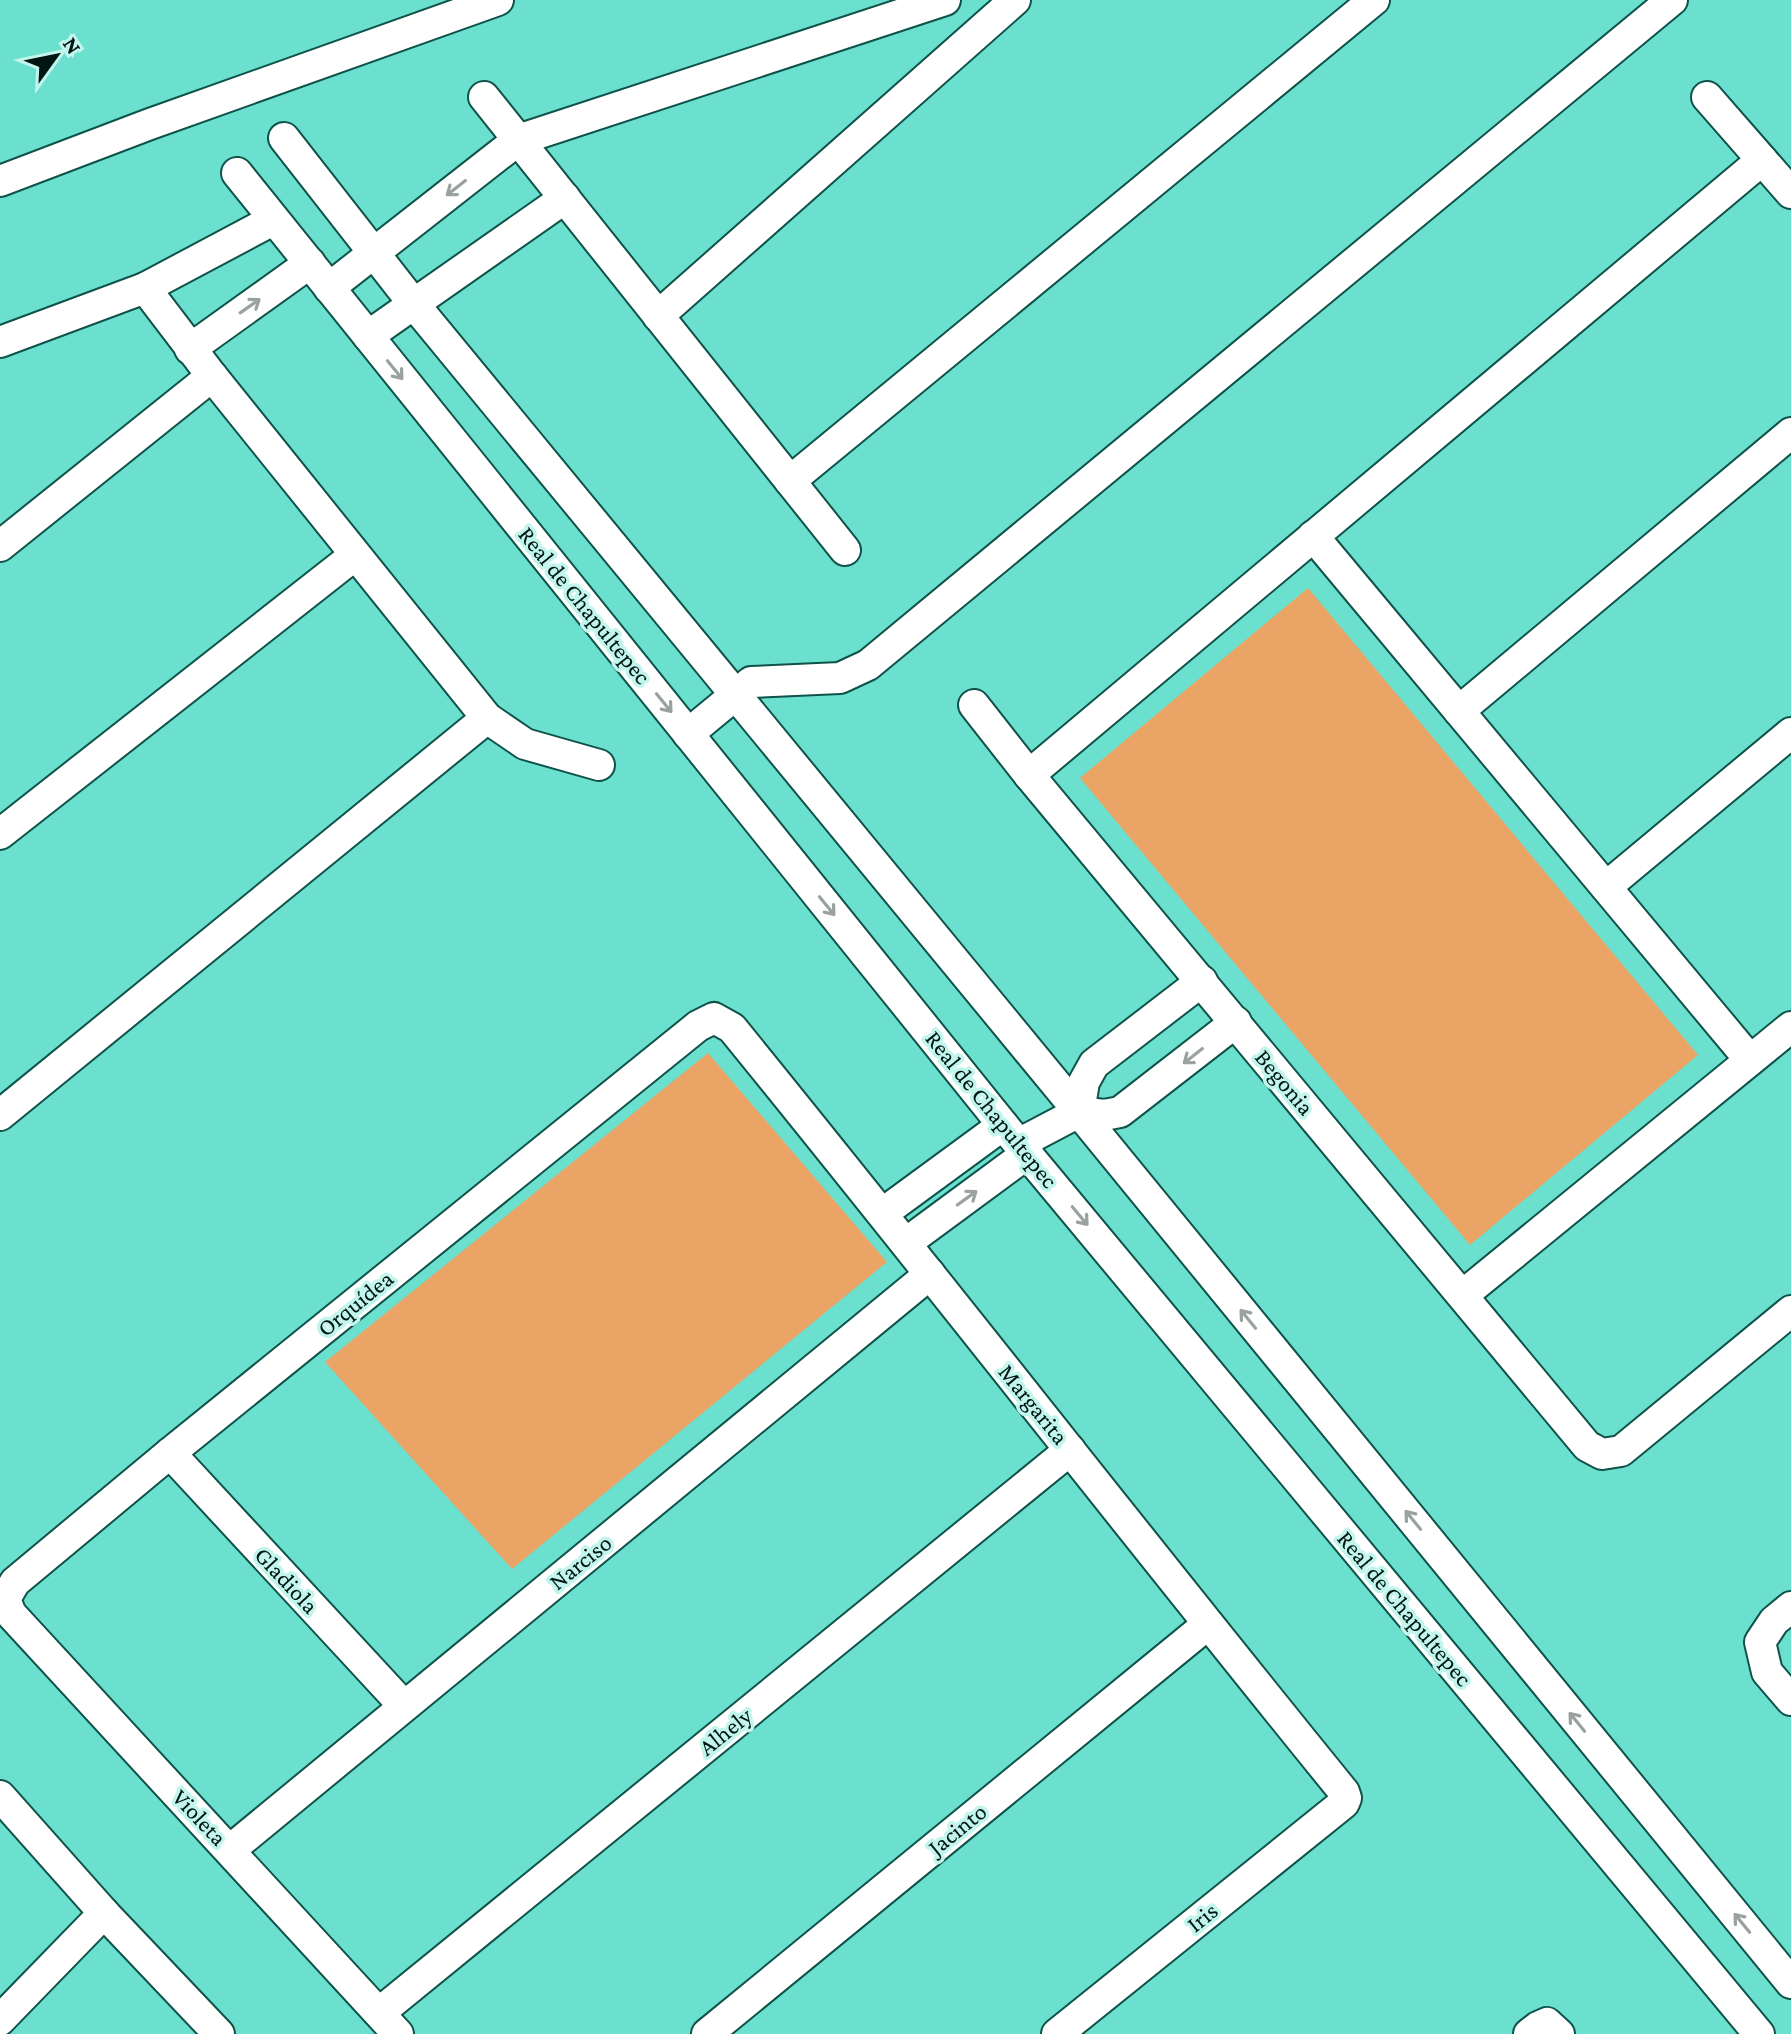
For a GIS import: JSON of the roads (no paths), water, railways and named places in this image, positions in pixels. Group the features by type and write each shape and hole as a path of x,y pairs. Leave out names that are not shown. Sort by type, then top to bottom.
{"street":[{"path":"0,181 498,0"},
{"path":"329,288 518,140 945,0"},
{"path":"658,316 1015,0"},
{"path":"790,481 1374,0"},
{"path":"688,734 751,682 840,678 868,665 1672,0"},
{"path":"484,97 845,550"},
{"path":"1707,97 1791,193"},
{"path":"284,138 413,303 1791,1983"},
{"path":"1029,775 1762,160"},
{"name":"Real de Chapultepec","path":"237,173 1017,1140 1759,2034"},
{"path":"368,336 565,198"},
{"path":"0,342 145,288 273,220"},
{"path":"190,349 310,263"},
{"path":"145,288 190,349 487,718 525,744 599,765"},
{"path":"0,546 212,376"},
{"path":"1459,711 1791,433"},
{"path":"1313,536 1750,1060"},
{"path":"0,834 355,555"},
{"name":"Begonia","path":"974,705 1587,1446 1602,1454 1621,1451 1791,1311"},
{"path":"0,1115 487,718"},
{"path":"1606,887 1791,733"},
{"path":"1079,1112 1084,1082 1094,1064 1202,981"},
{"name":"Margarita","path":"714,1018 732,1028 883,1213 1346,1798"},
{"name":"Orquídea","path":"5,1599 15,1582 170,1453 698,1026 714,1018"},
{"path":"883,1213 1017,1140 1079,1112 1104,1115 1120,1112 1236,1022"},
{"path":"1463,1295 1791,1027"},
{"path":"906,1243 1017,1140"},
{"name":"Narciso","path":"230,1850 930,1274"},
{"name":"Alhely","path":"389,2024 1070,1450"},
{"name":"Gladiola","path":"170,1453 404,1706"},
{"name":"Violeta","path":"5,1599 11,1614 389,2024"},
{"path":"1791,1607 1774,1621 1760,1642 1767,1672 1791,1700"},
{"name":"Jacinto","path":"707,2034 1208,1624"},
{"path":"0,1796 104,1913 219,2034"},
{"name":"Iris","path":"1057,2034 1344,1803 1346,1798"},
{"path":"0,2020 104,1913"}]}
